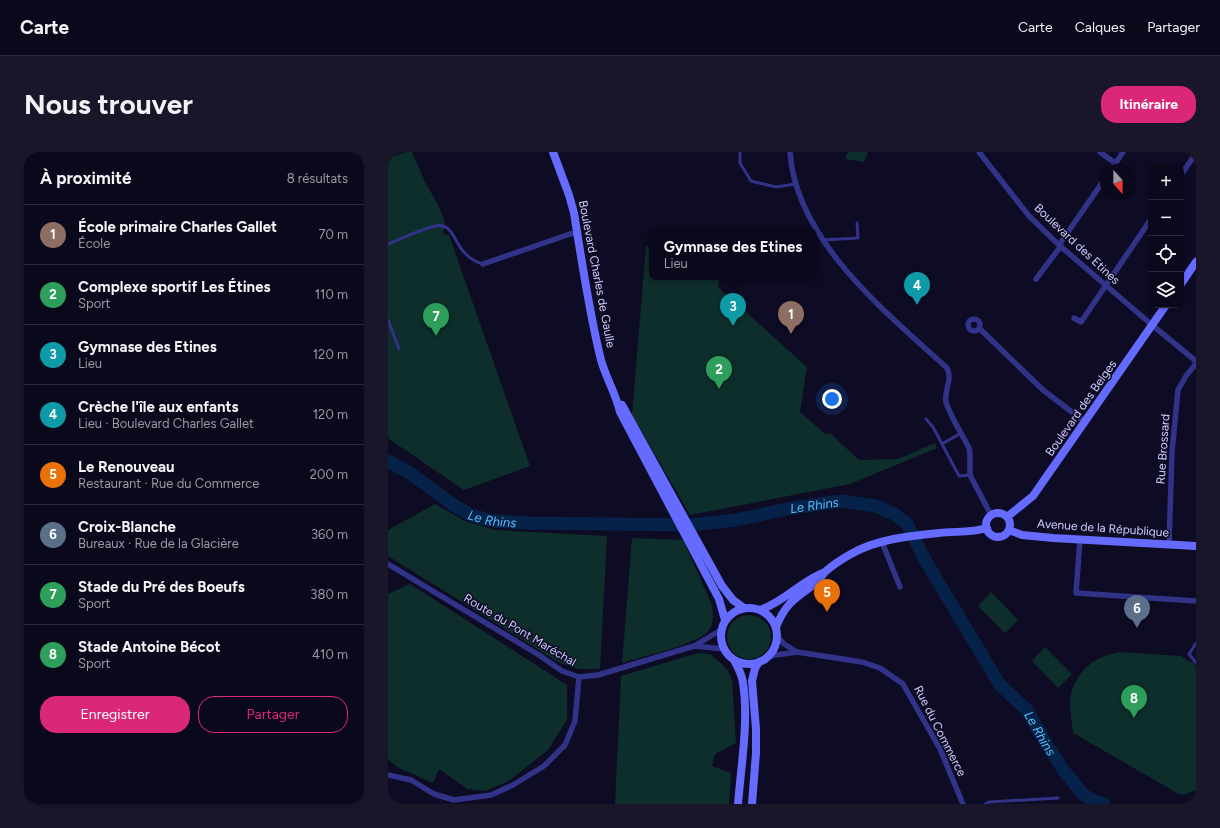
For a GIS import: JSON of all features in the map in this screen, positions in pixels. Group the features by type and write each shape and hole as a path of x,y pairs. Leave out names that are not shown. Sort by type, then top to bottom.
{"main road":[{"name":"Boulevard Charles de Gaulle","path":"553,152 569,195 596,340 602,362 624,418 675,507 701,546 729,596 738,605 744,608"},
{"path":"1184,280 1196,262"},
{"name":"Boulevard des Belges","path":"1007,517 1033,496 1164,308"},
{"name":"Boulevard Charles de Gaulle","path":"675,507 692,548 719,599 725,620"},
{"path":"994,514 1001,514 1007,517 1010,523 1009,530 1004,535 998,536 991,534 987,528 987,521 991,516 994,514"},
{"path":"776,627 782,612 789,604 826,572 850,554 894,539 940,533 975,532 987,528"},
{"name":"Avenue de la République","path":"1009,530 1022,534 1080,539 1196,546"},
{"path":"760,610 780,600 813,576 826,572"},
{"path":"744,608 760,610 770,616 776,627 777,636 775,647 769,656 759,662 751,664 734,660 723,649 721,643 721,630 725,620 733,612 744,608"},
{"path":"734,660 743,682 745,710 738,804"},
{"path":"752,804 756,753 756,729 752,681 755,668 759,662"}],"street":[{"path":"790,152 796,184 804,204 817,228"},
{"name":"Boulevard des Etines","path":"979,152 1029,216 1152,326 1196,361"},
{"path":"1100,152 1115,163 1123,152"},
{"path":"1184,171 1196,153"},
{"path":"1036,279 1100,185"},
{"path":"1074,318 1081,322 1148,223"},
{"path":"817,229 830,252 845,269 879,304 947,368 950,373 950,382 945,393 947,405 970,454 970,475 991,516"},
{"path":"483,264 570,234 577,233"},
{"path":"979,328 1043,390 1085,422"},
{"name":"Rue Brossard","path":"1169,544 1172,452 1178,390 1186,376 1195,365 1196,361"},
{"path":"1080,539 1076,593 1196,601"},
{"path":"882,542 900,587"},
{"name":"Route du Pont Maréchal","path":"388,564 539,655 562,671 578,677 598,675 694,646 721,630"},
{"name":"Rue du Commerce","path":"777,636 784,644 797,652"},
{"name":"Route du Pont Maréchal","path":"694,646 723,649"},
{"name":"Rue du Commerce","path":"769,656 797,652 862,662 880,668 903,684 940,749 963,804"},
{"path":"388,775 410,780 434,794 454,800 491,795 513,785 544,766 565,745 574,721 578,677"}],"lane":[{"path":"740,152 740,163 751,181 776,188 796,184"},
{"path":"823,240 858,238 857,223"},
{"path":"388,244 436,226 445,226 451,230 461,250 478,263 483,264"},
{"path":"388,320 398,349"},
{"path":"926,419 933,426 959,476 970,475"},
{"path":"942,444 961,433"},
{"path":"1196,643 1189,654 1196,663"},
{"path":"985,804 989,802 1058,798"}],"green space":[{"path":"406,152 412,152 445,222 443,234 449,235 530,466 464,490 389,439 388,436 388,158"},
{"path":"848,152 868,152 864,162 845,159"},
{"path":"646,246 649,247 649,280 719,280 718,287 807,367 800,412 825,434 830,433 859,460 898,459 935,443 937,448 850,484 690,515 632,415"},
{"path":"435,504 465,521 495,530 607,536 600,669 577,669 558,662 388,556 388,530"},
{"path":"632,538 683,540 712,605 713,620 710,629 704,635 695,640 622,663"},
{"path":"410,584 567,685 567,720 548,750 507,782 485,791 467,789 439,769 433,783 397,767 388,759 388,594"},
{"path":"991,592 1018,620 1005,633 978,606"},
{"path":"753,615 758,616 765,621 770,628 770,646 765,653 758,658 745,659 740,658 733,653 728,646 727,633 728,628 733,621 740,616"},
{"path":"1045,647 1072,674 1058,688 1032,661"},
{"path":"1120,652 1181,656 1194,664 1196,667 1196,790 1183,795 1179,794 1073,733 1070,702 1075,683 1082,672 1091,663 1105,656"},
{"path":"698,653 710,654 727,669 732,680 736,743 715,754 712,766 731,773 729,804 615,804 621,676"}],"waterway":[{"name":"Le Rhins","path":"388,461 411,474 455,506 469,514 495,521 527,523 690,525 736,520 792,508 841,501 876,506 894,514 907,524 925,560 1000,685 1027,710 1064,771 1083,794 1091,800 1104,804"}],"place":[{"name":"Crèche l'île aux enfants","path":"917,305"},
{"name":"Gymnase des Etines","path":"733,326"},
{"name":"École primaire Charles Gallet","path":"791,334"},
{"name":"Stade du Pré des Boeufs","path":"436,336"},
{"name":"Complexe sportif Les Étines","path":"719,389"},
{"name":"Le Renouveau","path":"827,612"},
{"name":"Croix-Blanche","path":"1137,628"},
{"name":"Stade Antoine Bécot","path":"1134,718"}]}
